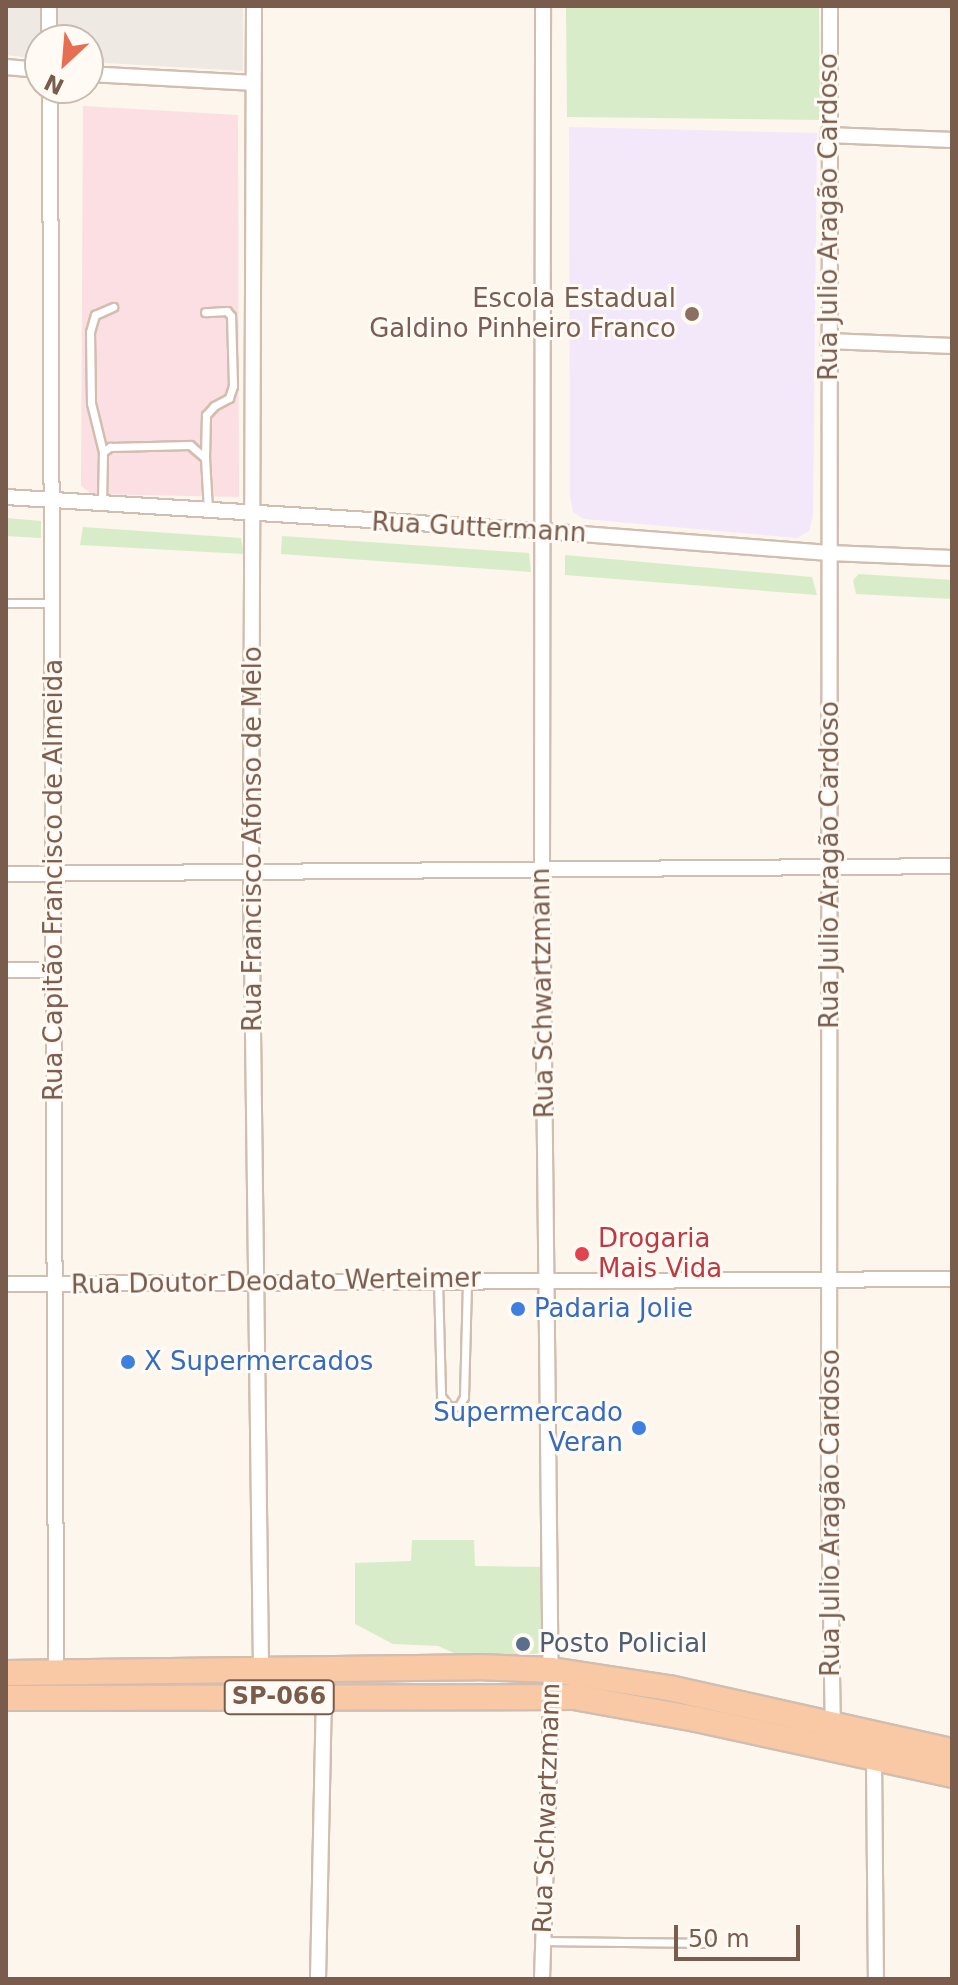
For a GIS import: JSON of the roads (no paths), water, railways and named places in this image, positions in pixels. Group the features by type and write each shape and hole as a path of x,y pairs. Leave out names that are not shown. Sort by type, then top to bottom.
{"highway":[{"name":"SP-066","path":"6,1673 477,1667 551,1670 669,1688 952,1751"},
{"name":"SP-066","path":"6,1698 551,1696 645,1709 952,1775"},
{"path":"833,1724 843,1751"}],"street":[{"name":"Rua Francisco Afonso de Melo","path":"254,6 251,872 261,1671"},
{"name":"Rua Schwartzmann","path":"542,1979 551,1696 542,871 543,6"},
{"name":"Rua Julio Aragão Cardoso","path":"830,6 829,1482 833,1724"},
{"path":"104,75 253,83"},
{"name":"Rua Capitão Francisco de Almeida","path":"50,104 56,1672"},
{"path":"828,135 952,140"},
{"path":"828,341 952,346"},
{"name":"Rua Guttermann","path":"6,497 543,531 829,553 952,558"},
{"path":"6,874 952,866"},
{"path":"6,970 53,970"},
{"name":"Rua Doutor Deodato Werteimer","path":"6,1284 952,1279"},
{"path":"318,1979 324,1697"},
{"path":"874,1758 876,1979"}],"lane":[{"path":"102,503 103,452 91,403 90,332 95,315 113,307"},
{"path":"205,312 227,311 231,316 233,386 229,398 214,406 206,415 208,510"},
{"path":"103,452 110,447 190,445 205,458"},
{"path":"6,603 54,603"},
{"path":"438,1280 441,1396 449,1407 459,1406 464,1397 467,1280"},
{"path":"543,1941 707,1943"}],"place":[{"name":"Escola Estadual Galdino Pinheiro Franco","path":"692,314"},
{"name":"Drogaria Mais Vida","path":"582,1254"},
{"name":"Padaria Jolie","path":"518,1309"},
{"name":"X Supermercados","path":"128,1362"},
{"name":"Supermercado Veran","path":"639,1428"},
{"name":"Posto Policial","path":"523,1644"}]}
